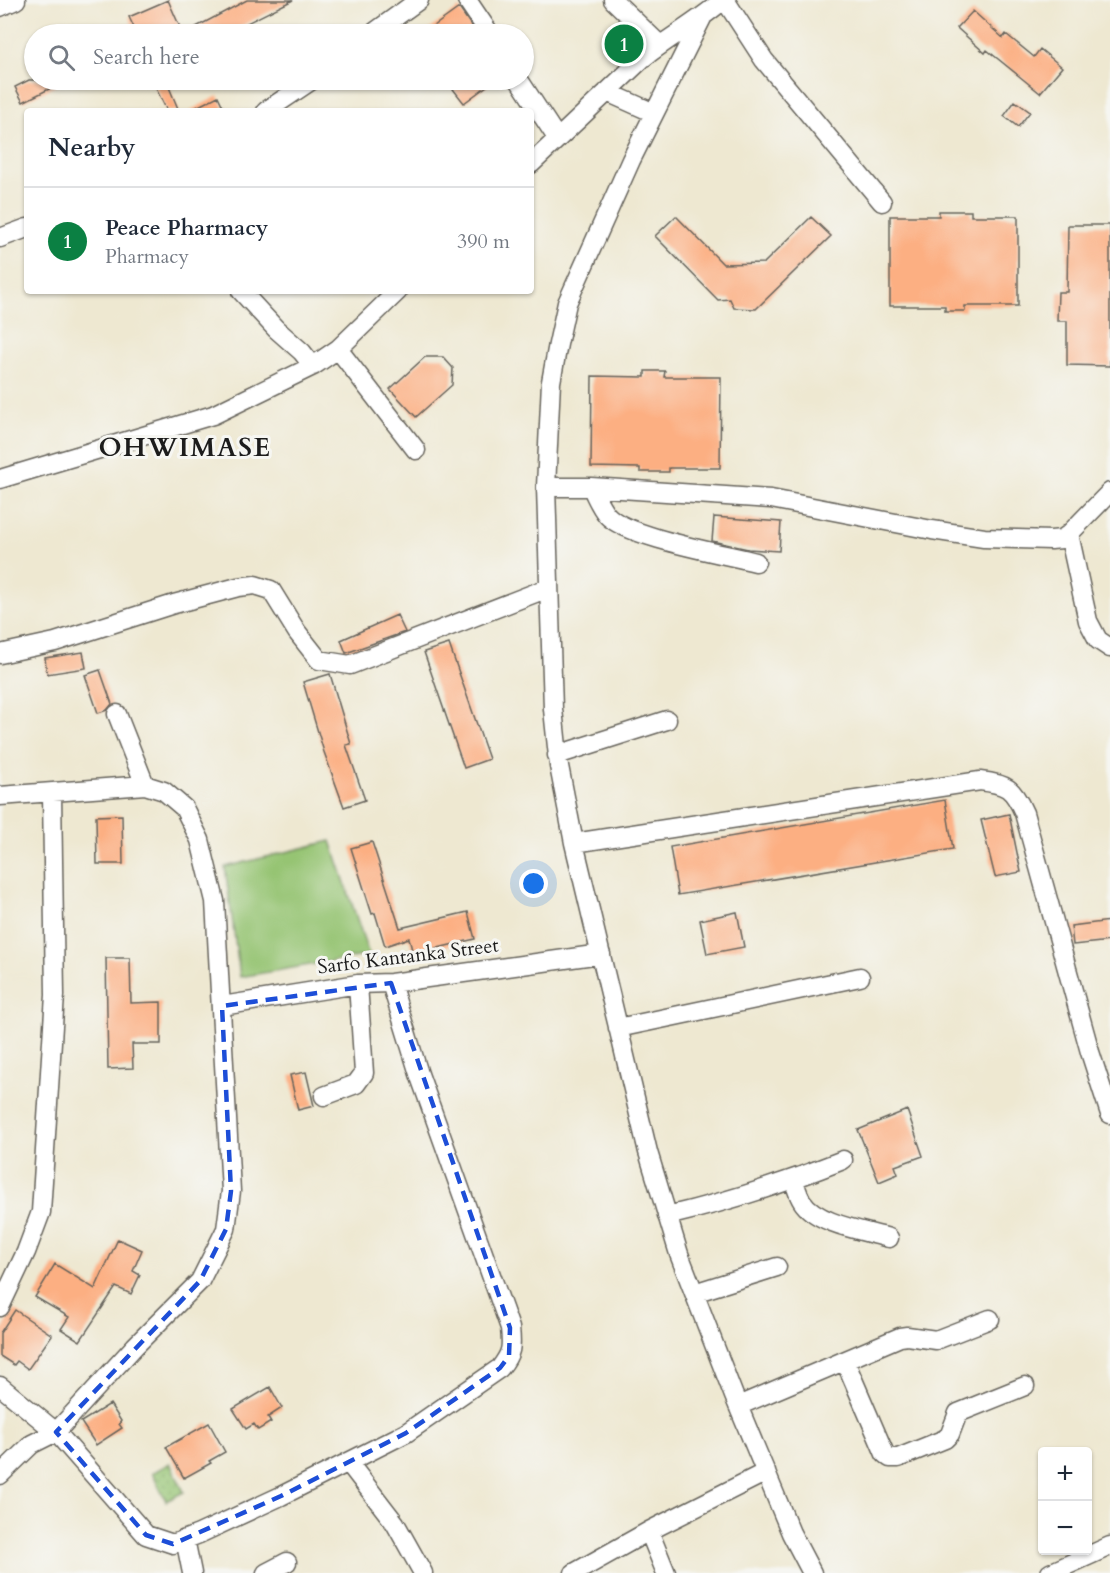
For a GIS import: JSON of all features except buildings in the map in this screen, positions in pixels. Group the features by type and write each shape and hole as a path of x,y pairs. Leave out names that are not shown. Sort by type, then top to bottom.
{"street":[{"path":"0,7 16,0"},
{"path":"386,24 419,0"},
{"path":"467,0 483,24"},
{"path":"613,0 660,45"},
{"path":"534,161 660,45 702,18 724,0 764,60 882,202"},
{"path":"702,18 654,113 567,303 551,382 546,487 553,709 557,755 574,843 648,1152 667,1216 738,1406 791,1533 812,1573"},
{"path":"270,108 297,90"},
{"path":"526,90 557,138"},
{"path":"607,92 654,113"},
{"path":"0,238 24,229"},
{"path":"244,294 313,366"},
{"path":"0,479 213,415 313,366 338,349 395,294"},
{"path":"338,349 416,450"},
{"path":"546,487 591,487 771,499 984,538 1051,540 1062,539 1069,534 1110,492"},
{"path":"591,487 607,515 616,522 659,539 756,562"},
{"path":"1069,534 1088,621 1098,640 1110,648"},
{"path":"0,654 55,642 174,604 238,587 255,585 271,590 297,632 319,660 350,665 548,588"},
{"path":"117,714 146,786"},
{"path":"557,755 667,720"},
{"path":"574,843 980,781 998,783 1008,787 1018,798 1024,813 1090,1053 1110,1114"},
{"path":"0,796 146,786 164,791 184,808 200,840 215,901 231,1191 226,1229 200,1281 143,1338 57,1432 32,1444 0,1475"},
{"path":"0,1307 26,1252 41,1212 55,995 52,794"},
{"name":"Sarfo Kantanka Street","path":"222,1006 358,984 391,982 601,954"},
{"path":"618,1028 860,977"},
{"path":"0,1386 57,1432 146,1535 173,1544 281,1496 406,1432 500,1368 510,1356 512,1343 510,1328 419,1074 391,982"},
{"path":"324,1096 356,1084 364,1073 358,984"},
{"path":"667,1216 714,1205 843,1160"},
{"path":"793,1179 803,1202 811,1210 832,1222 889,1238"},
{"path":"694,1293 777,1267"},
{"path":"738,1406 900,1337 936,1340 990,1319"},
{"path":"845,1361 885,1454 890,1458 898,1458 945,1440 950,1434 958,1413 1025,1386"},
{"path":"348,1462 395,1523 423,1573"},
{"path":"574,1573 649,1531 766,1472"},
{"path":"649,1531 666,1573"},
{"path":"185,1539 192,1573"},
{"path":"1050,1573 1110,1546"},
{"path":"266,1573 287,1562"}],"highlighted area":[{"path":"391,983 510,1328 509,1356 500,1368 406,1433 281,1496 173,1544 146,1535 56,1432 200,1281 226,1229 231,1191 222,1006"}],"green space":[{"path":"331,841 369,955 240,977 225,867"},
{"path":"170,1463 184,1492 166,1501 152,1473"}],"place":[{"name":"Peace Pharmacy","path":"624,44"}],"district":[{"name":"OHWIMASE","path":"185,447"}]}
